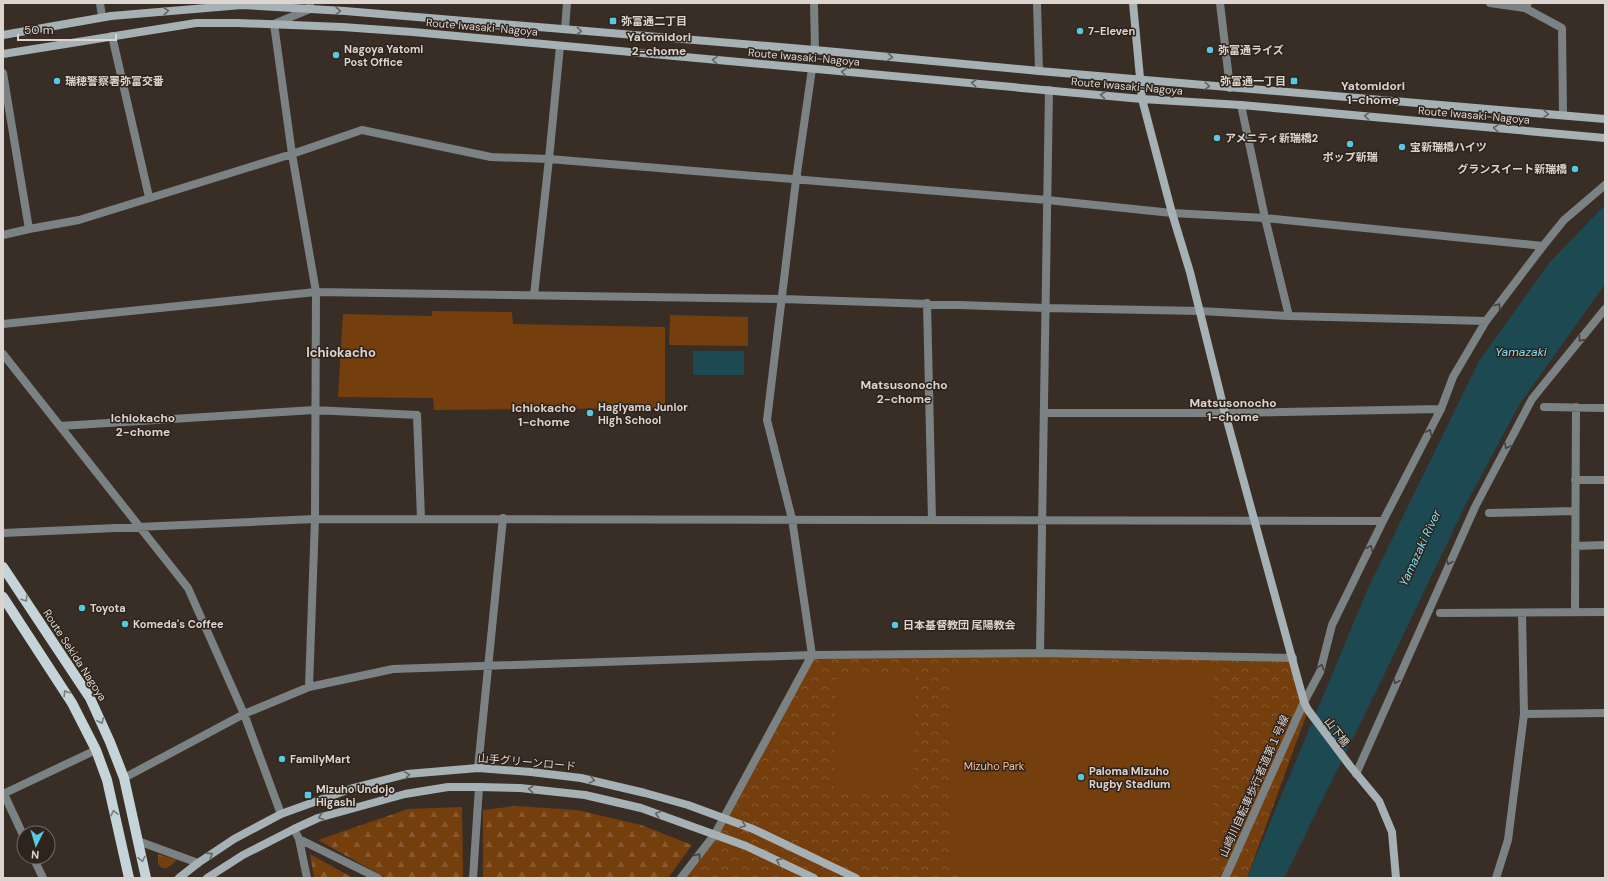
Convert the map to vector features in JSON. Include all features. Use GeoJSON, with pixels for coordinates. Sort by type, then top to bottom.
{"type":"FeatureCollection","features":[{"type":"Feature","properties":{"kind":"main road","name":"山下橋"},"geometry":{"type":"LineString","coordinates":[[1133,3],[1142,99],[1172,214],[1190,272],[1225,413],[1304,702],[1308,710],[1356,774],[1379,801],[1392,832],[1396,878]]}},
{"type":"Feature","properties":{"kind":"main road","name":"Route Iwasaki-Nagoya"},"geometry":{"type":"LineString","coordinates":[[3,35],[102,17],[242,5],[310,6],[565,30],[815,50],[1230,88],[1605,119]]}},
{"type":"Feature","properties":{"kind":"main road","name":"Route Iwasaki-Nagoya"},"geometry":{"type":"LineString","coordinates":[[3,54],[196,23],[238,22],[413,32],[1142,99],[1241,105],[1605,138]]}},
{"type":"Feature","properties":{"kind":"main road","name":"Route Sekida Nagoya"},"geometry":{"type":"LineString","coordinates":[[3,567],[90,698],[124,778],[146,878]]}},
{"type":"Feature","properties":{"kind":"main road"},"geometry":{"type":"LineString","coordinates":[[3,597],[72,703],[96,750],[107,780],[129,878]]}},
{"type":"Feature","properties":{"kind":"main road","name":"山手グリーンロード"},"geometry":{"type":"LineString","coordinates":[[179,878],[198,863],[234,839],[281,814],[352,788],[407,774],[478,768],[581,778],[645,793],[724,818],[753,829],[856,878]]}},
{"type":"Feature","properties":{"kind":"main road"},"geometry":{"type":"LineString","coordinates":[[207,878],[243,855],[318,818],[405,794],[448,787],[479,786],[520,788],[585,795],[641,808],[746,846],[814,878]]}},
{"type":"Feature","properties":{"kind":"street"},"geometry":{"type":"LineString","coordinates":[[100,3],[102,17]]}},
{"type":"Feature","properties":{"kind":"street"},"geometry":{"type":"LineString","coordinates":[[565,30],[567,3]]}},
{"type":"Feature","properties":{"kind":"street"},"geometry":{"type":"LineString","coordinates":[[814,3],[815,50]]}},
{"type":"Feature","properties":{"kind":"street"},"geometry":{"type":"LineString","coordinates":[[1037,3],[1039,71]]}},
{"type":"Feature","properties":{"kind":"street"},"geometry":{"type":"LineString","coordinates":[[1220,3],[1230,88]]}},
{"type":"Feature","properties":{"kind":"street"},"geometry":{"type":"LineString","coordinates":[[1490,3],[1526,6],[1562,28],[1563,116]]}},
{"type":"Feature","properties":{"kind":"street"},"geometry":{"type":"LineString","coordinates":[[309,687],[315,519],[314,410],[316,292],[292,154],[274,24],[310,6]]}},
{"type":"Feature","properties":{"kind":"street"},"geometry":{"type":"LineString","coordinates":[[112,36],[149,197]]}},
{"type":"Feature","properties":{"kind":"street"},"geometry":{"type":"LineString","coordinates":[[534,295],[560,46]]}},
{"type":"Feature","properties":{"kind":"street"},"geometry":{"type":"LineString","coordinates":[[681,878],[715,834],[812,655],[792,519],[767,420],[796,180],[812,69]]}},
{"type":"Feature","properties":{"kind":"street"},"geometry":{"type":"LineString","coordinates":[[3,74],[29,229]]}},
{"type":"Feature","properties":{"kind":"street"},"geometry":{"type":"LineString","coordinates":[[1040,653],[1049,90]]}},
{"type":"Feature","properties":{"kind":"street"},"geometry":{"type":"LineString","coordinates":[[1241,105],[1265,218],[1289,316]]}},
{"type":"Feature","properties":{"kind":"street"},"geometry":{"type":"LineString","coordinates":[[3,235],[79,220],[149,197],[292,154],[362,130],[491,157],[549,159],[1047,200],[1172,214],[1265,218],[1543,246]]}},
{"type":"Feature","properties":{"kind":"street","name":"山崎川自転車歩行者道第１号線"},"geometry":{"type":"LineString","coordinates":[[1226,878],[1304,702],[1320,672],[1332,625],[1441,408],[1453,377],[1486,321],[1543,246],[1564,220],[1605,185]]}},
{"type":"Feature","properties":{"kind":"street"},"geometry":{"type":"LineString","coordinates":[[3,324],[316,292],[782,299],[1046,308],[1200,310],[1289,316],[1486,321]]}},
{"type":"Feature","properties":{"kind":"street"},"geometry":{"type":"LineString","coordinates":[[927,304],[932,520]]}},
{"type":"Feature","properties":{"kind":"street"},"geometry":{"type":"LineString","coordinates":[[1356,774],[1474,507],[1532,399],[1605,309]]}},
{"type":"Feature","properties":{"kind":"street"},"geometry":{"type":"LineString","coordinates":[[3,354],[188,588],[244,714],[281,814]]}},
{"type":"Feature","properties":{"kind":"street"},"geometry":{"type":"LineString","coordinates":[[1544,407],[1605,408]]}},
{"type":"Feature","properties":{"kind":"street"},"geometry":{"type":"LineString","coordinates":[[1575,612],[1576,407]]}},
{"type":"Feature","properties":{"kind":"street"},"geometry":{"type":"LineString","coordinates":[[1044,413],[1225,413],[1441,408]]}},
{"type":"Feature","properties":{"kind":"street"},"geometry":{"type":"LineString","coordinates":[[60,426],[314,410],[417,415],[420,518]]}},
{"type":"Feature","properties":{"kind":"street"},"geometry":{"type":"LineString","coordinates":[[1575,480],[1605,480]]}},
{"type":"Feature","properties":{"kind":"street"},"geometry":{"type":"LineString","coordinates":[[1489,513],[1575,511]]}},
{"type":"Feature","properties":{"kind":"street"},"geometry":{"type":"LineString","coordinates":[[3,533],[315,519],[420,518],[1383,521]]}},
{"type":"Feature","properties":{"kind":"street"},"geometry":{"type":"LineString","coordinates":[[478,768],[503,518]]}},
{"type":"Feature","properties":{"kind":"street"},"geometry":{"type":"LineString","coordinates":[[1575,546],[1605,545]]}},
{"type":"Feature","properties":{"kind":"street"},"geometry":{"type":"LineString","coordinates":[[1440,613],[1605,612]]}},
{"type":"Feature","properties":{"kind":"street"},"geometry":{"type":"LineString","coordinates":[[1496,878],[1508,840],[1524,714],[1522,613]]}},
{"type":"Feature","properties":{"kind":"street"},"geometry":{"type":"LineString","coordinates":[[124,778],[244,714],[309,687],[393,669],[812,655],[1040,653],[1292,658]]}},
{"type":"Feature","properties":{"kind":"street"},"geometry":{"type":"LineString","coordinates":[[1524,714],[1605,713]]}},
{"type":"Feature","properties":{"kind":"street"},"geometry":{"type":"LineString","coordinates":[[18,825],[3,794],[96,750]]}},
{"type":"Feature","properties":{"kind":"street"},"geometry":{"type":"LineString","coordinates":[[473,878],[479,786]]}},
{"type":"Feature","properties":{"kind":"street"},"geometry":{"type":"LineString","coordinates":[[294,829],[299,839],[307,878]]}},
{"type":"Feature","properties":{"kind":"street"},"geometry":{"type":"LineString","coordinates":[[299,839],[378,878]]}},
{"type":"Feature","properties":{"kind":"street"},"geometry":{"type":"LineString","coordinates":[[138,841],[198,863]]}},
{"type":"Feature","properties":{"kind":"street"},"geometry":{"type":"LineString","coordinates":[[37,865],[43,878]]}},
{"type":"Feature","properties":{"kind":"green space"},"geometry":{"type":"Polygon","coordinates":[[[432,311],[512,312],[513,324],[665,327],[665,408],[434,410],[433,398],[338,397],[343,314],[432,316],[432,311]]]}},
{"type":"Feature","properties":{"kind":"green space"},"geometry":{"type":"Polygon","coordinates":[[[670,315],[748,317],[748,346],[669,345],[670,315]]]}},
{"type":"Feature","properties":{"kind":"green space","name":"Mizuho Park"},"geometry":{"type":"Polygon","coordinates":[[[812,655],[1293,658],[1308,710],[1247,878],[681,878],[715,834],[812,655]]]}},
{"type":"Feature","properties":{"kind":"green space","name":"Paloma Mizuho Rugby Stadium"},"geometry":{"type":"Polygon","coordinates":[[[1214,667],[1213,856],[1209,872],[1204,878],[963,878],[953,870],[950,857],[949,669],[1214,667]]]}},
{"type":"Feature","properties":{"kind":"green space"},"geometry":{"type":"Polygon","coordinates":[[[837,675],[916,677],[913,792],[834,790],[837,675]]]}},
{"type":"Feature","properties":{"kind":"green space"},"geometry":{"type":"Polygon","coordinates":[[[515,806],[577,810],[641,825],[692,845],[668,878],[483,878],[483,810],[515,806]]]}},
{"type":"Feature","properties":{"kind":"green space"},"geometry":{"type":"Polygon","coordinates":[[[462,807],[463,878],[386,878],[318,840],[408,809],[462,807]]]}},
{"type":"Feature","properties":{"kind":"green space"},"geometry":{"type":"Polygon","coordinates":[[[158,854],[177,860],[167,868],[162,868],[158,864],[158,854]]]}},
{"type":"Feature","properties":{"kind":"green space"},"geometry":{"type":"Polygon","coordinates":[[[310,854],[353,878],[314,878],[310,854]]]}},
{"type":"Feature","properties":{"kind":"water","name":"Yamazaki"},"geometry":{"type":"Polygon","coordinates":[[[1605,205],[1605,284],[1519,405],[1466,504],[1284,878],[1247,878],[1369,586],[1479,361],[1550,262],[1605,205]]]}},
{"type":"Feature","properties":{"kind":"water"},"geometry":{"type":"Polygon","coordinates":[[[693,351],[744,351],[744,375],[693,375],[693,351]]]}},
{"type":"Feature","properties":{"kind":"place","name":"弥富通二丁目"},"geometry":{"type":"Point","coordinates":[613,21]}},
{"type":"Feature","properties":{"kind":"place","name":"7-Eleven"},"geometry":{"type":"Point","coordinates":[1080,31]}},
{"type":"Feature","properties":{"kind":"place","name":"弥富通ライズ"},"geometry":{"type":"Point","coordinates":[1210,50]}},
{"type":"Feature","properties":{"kind":"place","name":"Nagoya Yatomi Post Office"},"geometry":{"type":"Point","coordinates":[336,55]}},
{"type":"Feature","properties":{"kind":"place","name":"瑞穂警察署弥富交番"},"geometry":{"type":"Point","coordinates":[57,81]}},
{"type":"Feature","properties":{"kind":"place","name":"弥富通一丁目"},"geometry":{"type":"Point","coordinates":[1294,81]}},
{"type":"Feature","properties":{"kind":"place","name":"アメニティ新瑞橋2"},"geometry":{"type":"Point","coordinates":[1217,138]}},
{"type":"Feature","properties":{"kind":"place","name":"ポップ新瑞"},"geometry":{"type":"Point","coordinates":[1350,144]}},
{"type":"Feature","properties":{"kind":"place","name":"宝新瑞橋ハイツ"},"geometry":{"type":"Point","coordinates":[1402,147]}},
{"type":"Feature","properties":{"kind":"place","name":"グランスイート新瑞橋"},"geometry":{"type":"Point","coordinates":[1575,169]}},
{"type":"Feature","properties":{"kind":"place","name":"Hagiyama Junior High School"},"geometry":{"type":"Point","coordinates":[590,413]}},
{"type":"Feature","properties":{"kind":"place","name":"Toyota"},"geometry":{"type":"Point","coordinates":[82,608]}},
{"type":"Feature","properties":{"kind":"place","name":"Komeda's Coffee"},"geometry":{"type":"Point","coordinates":[125,624]}},
{"type":"Feature","properties":{"kind":"place","name":"日本基督教団 尾陽教会"},"geometry":{"type":"Point","coordinates":[895,625]}},
{"type":"Feature","properties":{"kind":"place","name":"FamilyMart"},"geometry":{"type":"Point","coordinates":[282,759]}},
{"type":"Feature","properties":{"kind":"place","name":"Paloma Mizuho Rugby Stadium"},"geometry":{"type":"Point","coordinates":[1081,777]}},
{"type":"Feature","properties":{"kind":"place","name":"Mizuho Undojo Higashi"},"geometry":{"type":"Point","coordinates":[308,795]}},
{"type":"Feature","properties":{"kind":"district","name":"Yatomidori 2-chome"},"geometry":{"type":"Point","coordinates":[659,44]}},
{"type":"Feature","properties":{"kind":"district","name":"Yatomidori 1-chome"},"geometry":{"type":"Point","coordinates":[1373,93]}},
{"type":"Feature","properties":{"kind":"district","name":"Ichiokacho"},"geometry":{"type":"Point","coordinates":[341,352]}},
{"type":"Feature","properties":{"kind":"district","name":"Matsusonocho 2-chome"},"geometry":{"type":"Point","coordinates":[904,392]}},
{"type":"Feature","properties":{"kind":"district","name":"Matsusonocho 1-chome"},"geometry":{"type":"Point","coordinates":[1233,410]}},
{"type":"Feature","properties":{"kind":"district","name":"Ichiokacho 1-chome"},"geometry":{"type":"Point","coordinates":[544,415]}},
{"type":"Feature","properties":{"kind":"district","name":"Ichiokacho 2-chome"},"geometry":{"type":"Point","coordinates":[143,425]}},
{"type":"Feature","properties":{"kind":"water label","name":"Yamazaki River"},"geometry":{"type":"Point","coordinates":[1420,548]}}]}
